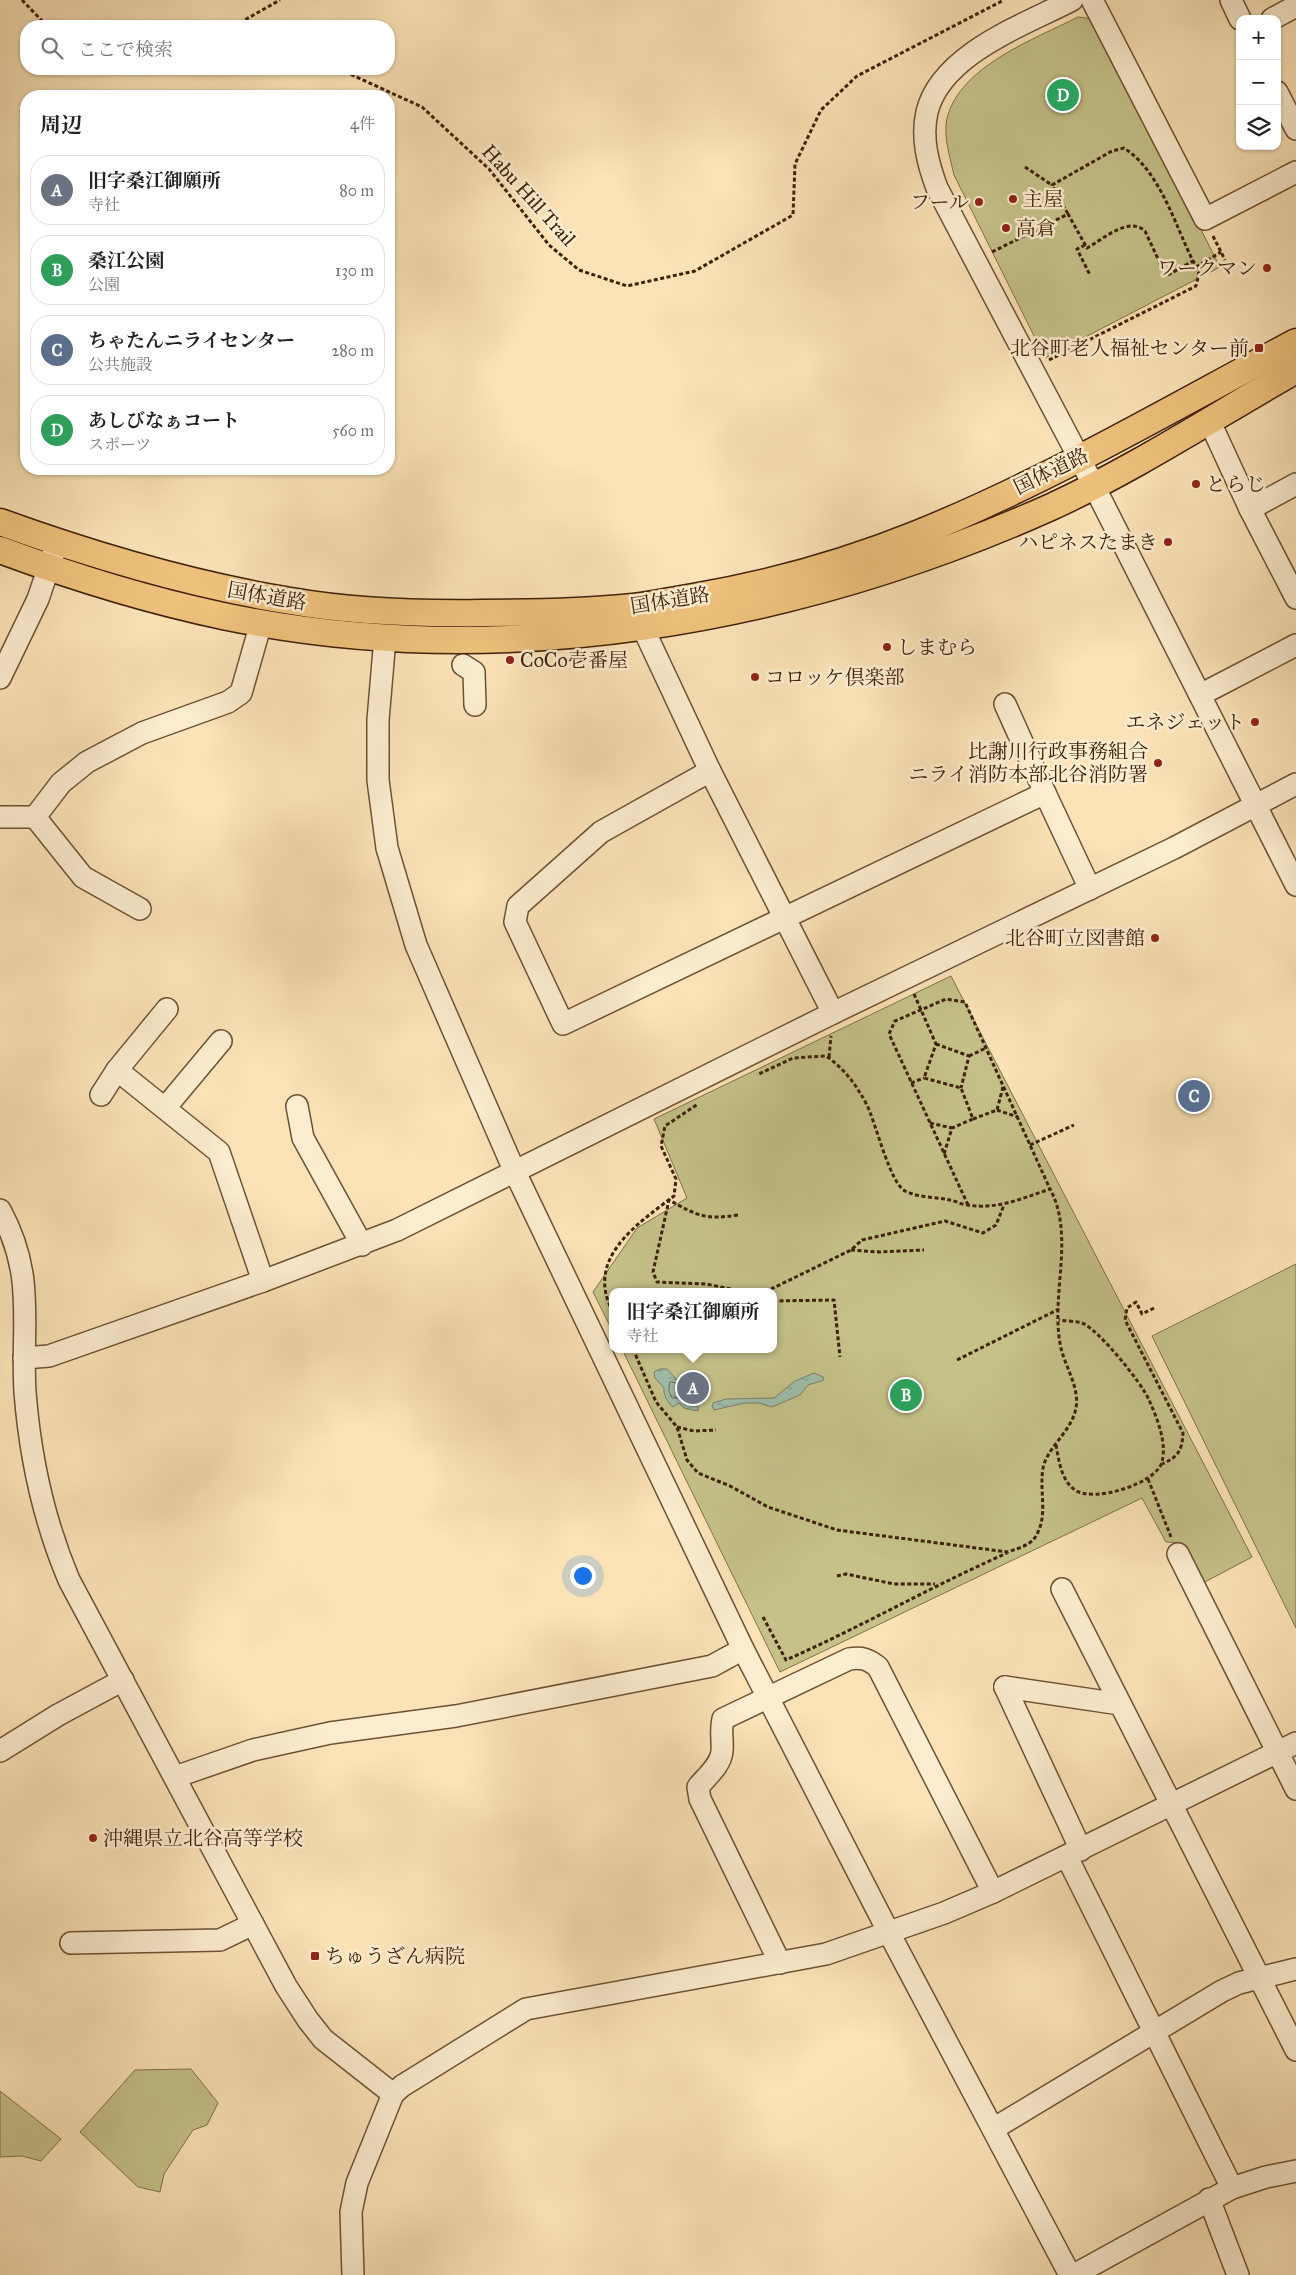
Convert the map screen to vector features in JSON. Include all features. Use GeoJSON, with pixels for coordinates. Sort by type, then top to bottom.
{"type":"FeatureCollection","features":[{"type":"Feature","properties":{"kind":"main road","name":"国体道路"},"geometry":{"type":"LineString","coordinates":[[0,522],[57,542],[211,586],[302,603],[388,612],[457,614],[526,613],[634,607],[734,590],[846,560],[918,534],[1080,458],[1296,342]]}},
{"type":"Feature","properties":{"kind":"main road","name":"国体道路"},"geometry":{"type":"LineString","coordinates":[[0,550],[49,568],[175,605],[261,622],[385,638],[461,640],[537,637],[643,628],[737,612],[848,582],[939,553],[1094,486],[1296,370]]}},
{"type":"Feature","properties":{"kind":"street"},"geometry":{"type":"LineString","coordinates":[[1072,0],[979,48],[949,73],[934,96],[927,112],[926,149],[930,168],[936,188],[1080,458],[1296,885]]}},
{"type":"Feature","properties":{"kind":"street"},"geometry":{"type":"LineString","coordinates":[[1092,0],[1205,219],[1296,172]]}},
{"type":"Feature","properties":{"kind":"street"},"geometry":{"type":"LineString","coordinates":[[1231,0],[1238,15]]}},
{"type":"Feature","properties":{"kind":"street"},"geometry":{"type":"LineString","coordinates":[[1279,15],[1296,6]]}},
{"type":"Feature","properties":{"kind":"street"},"geometry":{"type":"LineString","coordinates":[[1281,99],[1295,123]]}},
{"type":"Feature","properties":{"kind":"street"},"geometry":{"type":"LineString","coordinates":[[1209,420],[1250,509],[1296,598]]}},
{"type":"Feature","properties":{"kind":"street"},"geometry":{"type":"LineString","coordinates":[[1250,509],[1296,484]]}},
{"type":"Feature","properties":{"kind":"street"},"geometry":{"type":"LineString","coordinates":[[0,678],[38,599],[57,542]]}},
{"type":"Feature","properties":{"kind":"street"},"geometry":{"type":"LineString","coordinates":[[35,816],[61,784],[87,762],[142,732],[228,702],[241,693],[261,622]]}},
{"type":"Feature","properties":{"kind":"street"},"geometry":{"type":"LineString","coordinates":[[643,628],[710,771],[832,1021]]}},
{"type":"Feature","properties":{"kind":"street"},"geometry":{"type":"LineString","coordinates":[[385,638],[377,751],[378,780],[387,848],[416,945],[514,1170],[743,1649],[769,1696],[888,1931],[1070,2275]]}},
{"type":"Feature","properties":{"kind":"street"},"geometry":{"type":"LineString","coordinates":[[1200,694],[1296,645]]}},
{"type":"Feature","properties":{"kind":"street"},"geometry":{"type":"LineString","coordinates":[[463,665],[474,672],[475,705]]}},
{"type":"Feature","properties":{"kind":"street"},"geometry":{"type":"LineString","coordinates":[[1005,704],[1044,793],[1090,890]]}},
{"type":"Feature","properties":{"kind":"street"},"geometry":{"type":"LineString","coordinates":[[710,771],[601,832],[518,906],[515,922],[563,1024],[1044,793]]}},
{"type":"Feature","properties":{"kind":"street"},"geometry":{"type":"LineString","coordinates":[[24,1358],[49,1356],[362,1245],[414,1222],[514,1170],[832,1021],[1296,784]]}},
{"type":"Feature","properties":{"kind":"street"},"geometry":{"type":"LineString","coordinates":[[0,816],[35,816]]}},
{"type":"Feature","properties":{"kind":"street"},"geometry":{"type":"LineString","coordinates":[[35,816],[83,877],[140,909]]}},
{"type":"Feature","properties":{"kind":"street"},"geometry":{"type":"LineString","coordinates":[[101,1095],[117,1070],[167,1009]]}},
{"type":"Feature","properties":{"kind":"street"},"geometry":{"type":"LineString","coordinates":[[165,1108],[221,1041]]}},
{"type":"Feature","properties":{"kind":"street"},"geometry":{"type":"LineString","coordinates":[[117,1070],[219,1152],[263,1281]]}},
{"type":"Feature","properties":{"kind":"street"},"geometry":{"type":"LineString","coordinates":[[297,1106],[303,1138],[362,1245]]}},
{"type":"Feature","properties":{"kind":"street"},"geometry":{"type":"LineString","coordinates":[[0,1210],[11,1231],[24,1278],[26,1303],[24,1358],[32,1453],[49,1528],[69,1580],[286,1986],[313,2026],[339,2053],[393,2094]]}},
{"type":"Feature","properties":{"kind":"street"},"geometry":{"type":"LineString","coordinates":[[1178,1554],[1287,1747],[1296,1789]]}},
{"type":"Feature","properties":{"kind":"street"},"geometry":{"type":"LineString","coordinates":[[1062,1589],[1296,2050]]}},
{"type":"Feature","properties":{"kind":"street"},"geometry":{"type":"LineString","coordinates":[[175,1777],[253,1750],[330,1733],[456,1716],[712,1666],[743,1649]]}},
{"type":"Feature","properties":{"kind":"street"},"geometry":{"type":"LineString","coordinates":[[780,1963],[700,1799],[698,1786],[718,1764],[722,1751],[720,1733],[723,1720],[769,1696],[849,1659],[860,1657],[870,1660],[878,1667],[993,1892]]}},
{"type":"Feature","properties":{"kind":"street"},"geometry":{"type":"LineString","coordinates":[[0,1751],[58,1715],[123,1680]]}},
{"type":"Feature","properties":{"kind":"street"},"geometry":{"type":"LineString","coordinates":[[1120,1704],[1005,1687],[1074,1854],[1154,2032],[1232,2188]]}},
{"type":"Feature","properties":{"kind":"street"},"geometry":{"type":"LineString","coordinates":[[352,2275],[351,2212],[357,2183],[393,2094],[402,2086],[526,2009],[826,1954],[944,1913],[993,1892],[1172,1806],[1287,1747]]}},
{"type":"Feature","properties":{"kind":"street"},"geometry":{"type":"LineString","coordinates":[[70,1942],[220,1940],[253,1924]]}},
{"type":"Feature","properties":{"kind":"street"},"geometry":{"type":"LineString","coordinates":[[993,2129],[1222,1991],[1259,1977],[1296,1969]]}},
{"type":"Feature","properties":{"kind":"street"},"geometry":{"type":"LineString","coordinates":[[1074,2275],[1232,2188],[1266,2177],[1296,2171]]}},
{"type":"Feature","properties":{"kind":"street"},"geometry":{"type":"LineString","coordinates":[[1209,2199],[1238,2275]]}},
{"type":"Feature","properties":{"kind":"path"},"geometry":{"type":"LineString","coordinates":[[22,0],[41,20]]}},
{"type":"Feature","properties":{"kind":"path"},"geometry":{"type":"LineString","coordinates":[[245,20],[280,0]]}},
{"type":"Feature","properties":{"kind":"path","name":"Habu Hill Trail"},"geometry":{"type":"LineString","coordinates":[[395,95],[422,107],[489,169],[549,245],[579,270],[627,286],[695,271],[793,215],[795,164],[821,110],[858,76],[1004,0]]}},
{"type":"Feature","properties":{"kind":"path","name":"Habu Hill Trail"},"geometry":{"type":"LineString","coordinates":[[352,75],[385,90]]}},
{"type":"Feature","properties":{"kind":"path"},"geometry":{"type":"LineString","coordinates":[[1032,368],[1196,286],[1199,273],[1157,187],[1135,155],[1124,148],[1112,151],[1052,185]]}},
{"type":"Feature","properties":{"kind":"path"},"geometry":{"type":"LineString","coordinates":[[1025,167],[1052,185],[1087,248],[1129,225],[1140,226],[1145,232],[1166,276],[1194,262]]}},
{"type":"Feature","properties":{"kind":"path"},"geometry":{"type":"LineString","coordinates":[[975,260],[1068,214]]}},
{"type":"Feature","properties":{"kind":"path"},"geometry":{"type":"LineString","coordinates":[[1205,219],[1225,260]]}},
{"type":"Feature","properties":{"kind":"path"},"geometry":{"type":"LineString","coordinates":[[1085,245],[1077,249],[1090,275]]}},
{"type":"Feature","properties":{"kind":"path"},"geometry":{"type":"LineString","coordinates":[[1196,267],[1221,252]]}},
{"type":"Feature","properties":{"kind":"path"},"geometry":{"type":"LineString","coordinates":[[912,989],[936,1044],[924,1078]]}},
{"type":"Feature","properties":{"kind":"path"},"geometry":{"type":"LineString","coordinates":[[762,1617],[786,1660],[832,1640],[936,1584],[1032,1543],[1039,1531],[1042,1509],[1041,1479],[1045,1462],[1068,1428],[1076,1408],[1074,1387],[1059,1342],[1061,1233],[1058,1203],[965,1002],[946,999],[894,1021],[889,1034],[968,1206]]}},
{"type":"Feature","properties":{"kind":"path"},"geometry":{"type":"LineString","coordinates":[[829,1058],[832,1021]]}},
{"type":"Feature","properties":{"kind":"path"},"geometry":{"type":"LineString","coordinates":[[936,1044],[969,1056],[986,1048]]}},
{"type":"Feature","properties":{"kind":"path"},"geometry":{"type":"LineString","coordinates":[[751,1078],[794,1058],[826,1056],[829,1058],[848,1073],[867,1105],[891,1172],[904,1191],[929,1198],[951,1200],[968,1206],[1004,1205],[1050,1189]]}},
{"type":"Feature","properties":{"kind":"path"},"geometry":{"type":"LineString","coordinates":[[969,1056],[961,1088],[973,1119]]}},
{"type":"Feature","properties":{"kind":"path"},"geometry":{"type":"LineString","coordinates":[[911,1082],[924,1078],[961,1088]]}},
{"type":"Feature","properties":{"kind":"path"},"geometry":{"type":"LineString","coordinates":[[997,1110],[1003,1086]]}},
{"type":"Feature","properties":{"kind":"path"},"geometry":{"type":"LineString","coordinates":[[609,1305],[604,1286],[608,1262],[637,1223],[674,1196],[676,1179],[661,1146],[665,1126],[700,1103]]}},
{"type":"Feature","properties":{"kind":"path"},"geometry":{"type":"LineString","coordinates":[[930,1123],[952,1128],[997,1110],[1018,1117]]}},
{"type":"Feature","properties":{"kind":"path"},"geometry":{"type":"LineString","coordinates":[[1030,1145],[1074,1125]]}},
{"type":"Feature","properties":{"kind":"path"},"geometry":{"type":"LineString","coordinates":[[944,1154],[952,1128]]}},
{"type":"Feature","properties":{"kind":"path"},"geometry":{"type":"LineString","coordinates":[[669,1200],[699,1217],[721,1218],[738,1215]]}},
{"type":"Feature","properties":{"kind":"path"},"geometry":{"type":"LineString","coordinates":[[669,1200],[653,1272],[657,1282],[706,1284],[726,1288]]}},
{"type":"Feature","properties":{"kind":"path"},"geometry":{"type":"LineString","coordinates":[[773,1288],[850,1250],[862,1240],[945,1221],[983,1233],[996,1225],[1004,1205]]}},
{"type":"Feature","properties":{"kind":"path"},"geometry":{"type":"LineString","coordinates":[[850,1250],[880,1252],[924,1250]]}},
{"type":"Feature","properties":{"kind":"path"},"geometry":{"type":"LineString","coordinates":[[777,1301],[834,1300],[840,1358]]}},
{"type":"Feature","properties":{"kind":"path"},"geometry":{"type":"LineString","coordinates":[[1056,1444],[1064,1477],[1076,1491],[1094,1495],[1116,1491],[1148,1480],[1162,1464],[1176,1458],[1182,1449],[1183,1433],[1125,1320],[1128,1308],[1136,1302],[1142,1314],[1154,1308]]}},
{"type":"Feature","properties":{"kind":"path"},"geometry":{"type":"LineString","coordinates":[[957,1360],[1059,1309]]}},
{"type":"Feature","properties":{"kind":"path"},"geometry":{"type":"LineString","coordinates":[[1059,1320],[1082,1323],[1101,1336],[1148,1398],[1163,1442],[1162,1464]]}},
{"type":"Feature","properties":{"kind":"path"},"geometry":{"type":"LineString","coordinates":[[635,1353],[656,1402],[677,1427],[687,1460],[698,1473],[730,1486],[768,1507],[801,1520],[838,1530],[1008,1552]]}},
{"type":"Feature","properties":{"kind":"path"},"geometry":{"type":"LineString","coordinates":[[677,1427],[694,1431],[716,1430]]}},
{"type":"Feature","properties":{"kind":"path"},"geometry":{"type":"LineString","coordinates":[[1148,1480],[1178,1554]]}},
{"type":"Feature","properties":{"kind":"path"},"geometry":{"type":"LineString","coordinates":[[837,1576],[846,1574],[894,1584],[936,1584]]}},
{"type":"Feature","properties":{"kind":"shaded area"},"geometry":{"type":"Polygon","coordinates":[[[1078,17],[1094,19],[1220,267],[1045,358],[954,175],[946,125],[955,100],[967,83],[983,69],[1021,45],[1078,17]]]}},
{"type":"Feature","properties":{"kind":"shaded area"},"geometry":{"type":"Polygon","coordinates":[[[951,976],[1252,1557],[1203,1583],[1182,1543],[1166,1542],[1142,1498],[780,1672],[624,1353],[777,1353],[777,1288],[609,1288],[609,1324],[593,1292],[637,1228],[687,1198],[654,1119],[951,976]]]}},
{"type":"Feature","properties":{"kind":"shaded area"},"geometry":{"type":"Polygon","coordinates":[[[1296,1264],[1296,1628],[1152,1336],[1296,1264]]]}},
{"type":"Feature","properties":{"kind":"shaded area"},"geometry":{"type":"Polygon","coordinates":[[[191,2069],[218,2103],[207,2125],[193,2130],[164,2174],[160,2192],[138,2187],[80,2132],[135,2070],[191,2069]]]}},
{"type":"Feature","properties":{"kind":"shaded area"},"geometry":{"type":"Polygon","coordinates":[[[0,2091],[61,2139],[41,2161],[22,2156],[0,2157],[0,2091]]]}},
{"type":"Feature","properties":{"kind":"water"},"geometry":{"type":"Polygon","coordinates":[[[660,1369],[667,1369],[676,1379],[689,1380],[690,1386],[685,1401],[698,1407],[698,1411],[684,1408],[679,1403],[673,1407],[671,1405],[665,1396],[664,1388],[655,1378],[654,1372],[660,1369]]]}},
{"type":"Feature","properties":{"kind":"water"},"geometry":{"type":"Polygon","coordinates":[[[814,1373],[823,1377],[824,1380],[808,1385],[800,1395],[772,1407],[759,1403],[744,1403],[714,1410],[712,1406],[713,1403],[726,1399],[774,1398],[795,1381],[814,1373]]]}},
{"type":"Feature","properties":{"kind":"place","name":"あしびなぁコート"},"geometry":{"type":"Point","coordinates":[1063,95]}},
{"type":"Feature","properties":{"kind":"place","name":"主屋"},"geometry":{"type":"Point","coordinates":[1013,199]}},
{"type":"Feature","properties":{"kind":"place","name":"フール"},"geometry":{"type":"Point","coordinates":[979,202]}},
{"type":"Feature","properties":{"kind":"place","name":"高倉"},"geometry":{"type":"Point","coordinates":[1006,228]}},
{"type":"Feature","properties":{"kind":"place","name":"ワークマン"},"geometry":{"type":"Point","coordinates":[1267,268]}},
{"type":"Feature","properties":{"kind":"place","name":"北谷町老人福祉センター前"},"geometry":{"type":"Point","coordinates":[1259,348]}},
{"type":"Feature","properties":{"kind":"place","name":"とらじ"},"geometry":{"type":"Point","coordinates":[1196,484]}},
{"type":"Feature","properties":{"kind":"place","name":"ハピネスたまき"},"geometry":{"type":"Point","coordinates":[1168,542]}},
{"type":"Feature","properties":{"kind":"place","name":"しまむら"},"geometry":{"type":"Point","coordinates":[887,647]}},
{"type":"Feature","properties":{"kind":"place","name":"CoCo壱番屋"},"geometry":{"type":"Point","coordinates":[510,660]}},
{"type":"Feature","properties":{"kind":"place","name":"コロッケ倶楽部"},"geometry":{"type":"Point","coordinates":[755,677]}},
{"type":"Feature","properties":{"kind":"place","name":"エネジェット"},"geometry":{"type":"Point","coordinates":[1255,722]}},
{"type":"Feature","properties":{"kind":"place","name":"比謝川行政事務組合 ニライ消防本部北谷消防署"},"geometry":{"type":"Point","coordinates":[1158,763]}},
{"type":"Feature","properties":{"kind":"place","name":"北谷町立図書館"},"geometry":{"type":"Point","coordinates":[1155,938]}},
{"type":"Feature","properties":{"kind":"place","name":"ちゃたんニライセンター"},"geometry":{"type":"Point","coordinates":[1194,1096]}},
{"type":"Feature","properties":{"kind":"place","name":"旧字桑江御願所"},"geometry":{"type":"Point","coordinates":[693,1388]}},
{"type":"Feature","properties":{"kind":"place","name":"桑江公園"},"geometry":{"type":"Point","coordinates":[906,1395]}},
{"type":"Feature","properties":{"kind":"place","name":"沖縄県立北谷高等学校"},"geometry":{"type":"Point","coordinates":[93,1838]}},
{"type":"Feature","properties":{"kind":"place","name":"ちゅうざん病院"},"geometry":{"type":"Point","coordinates":[315,1956]}}]}
